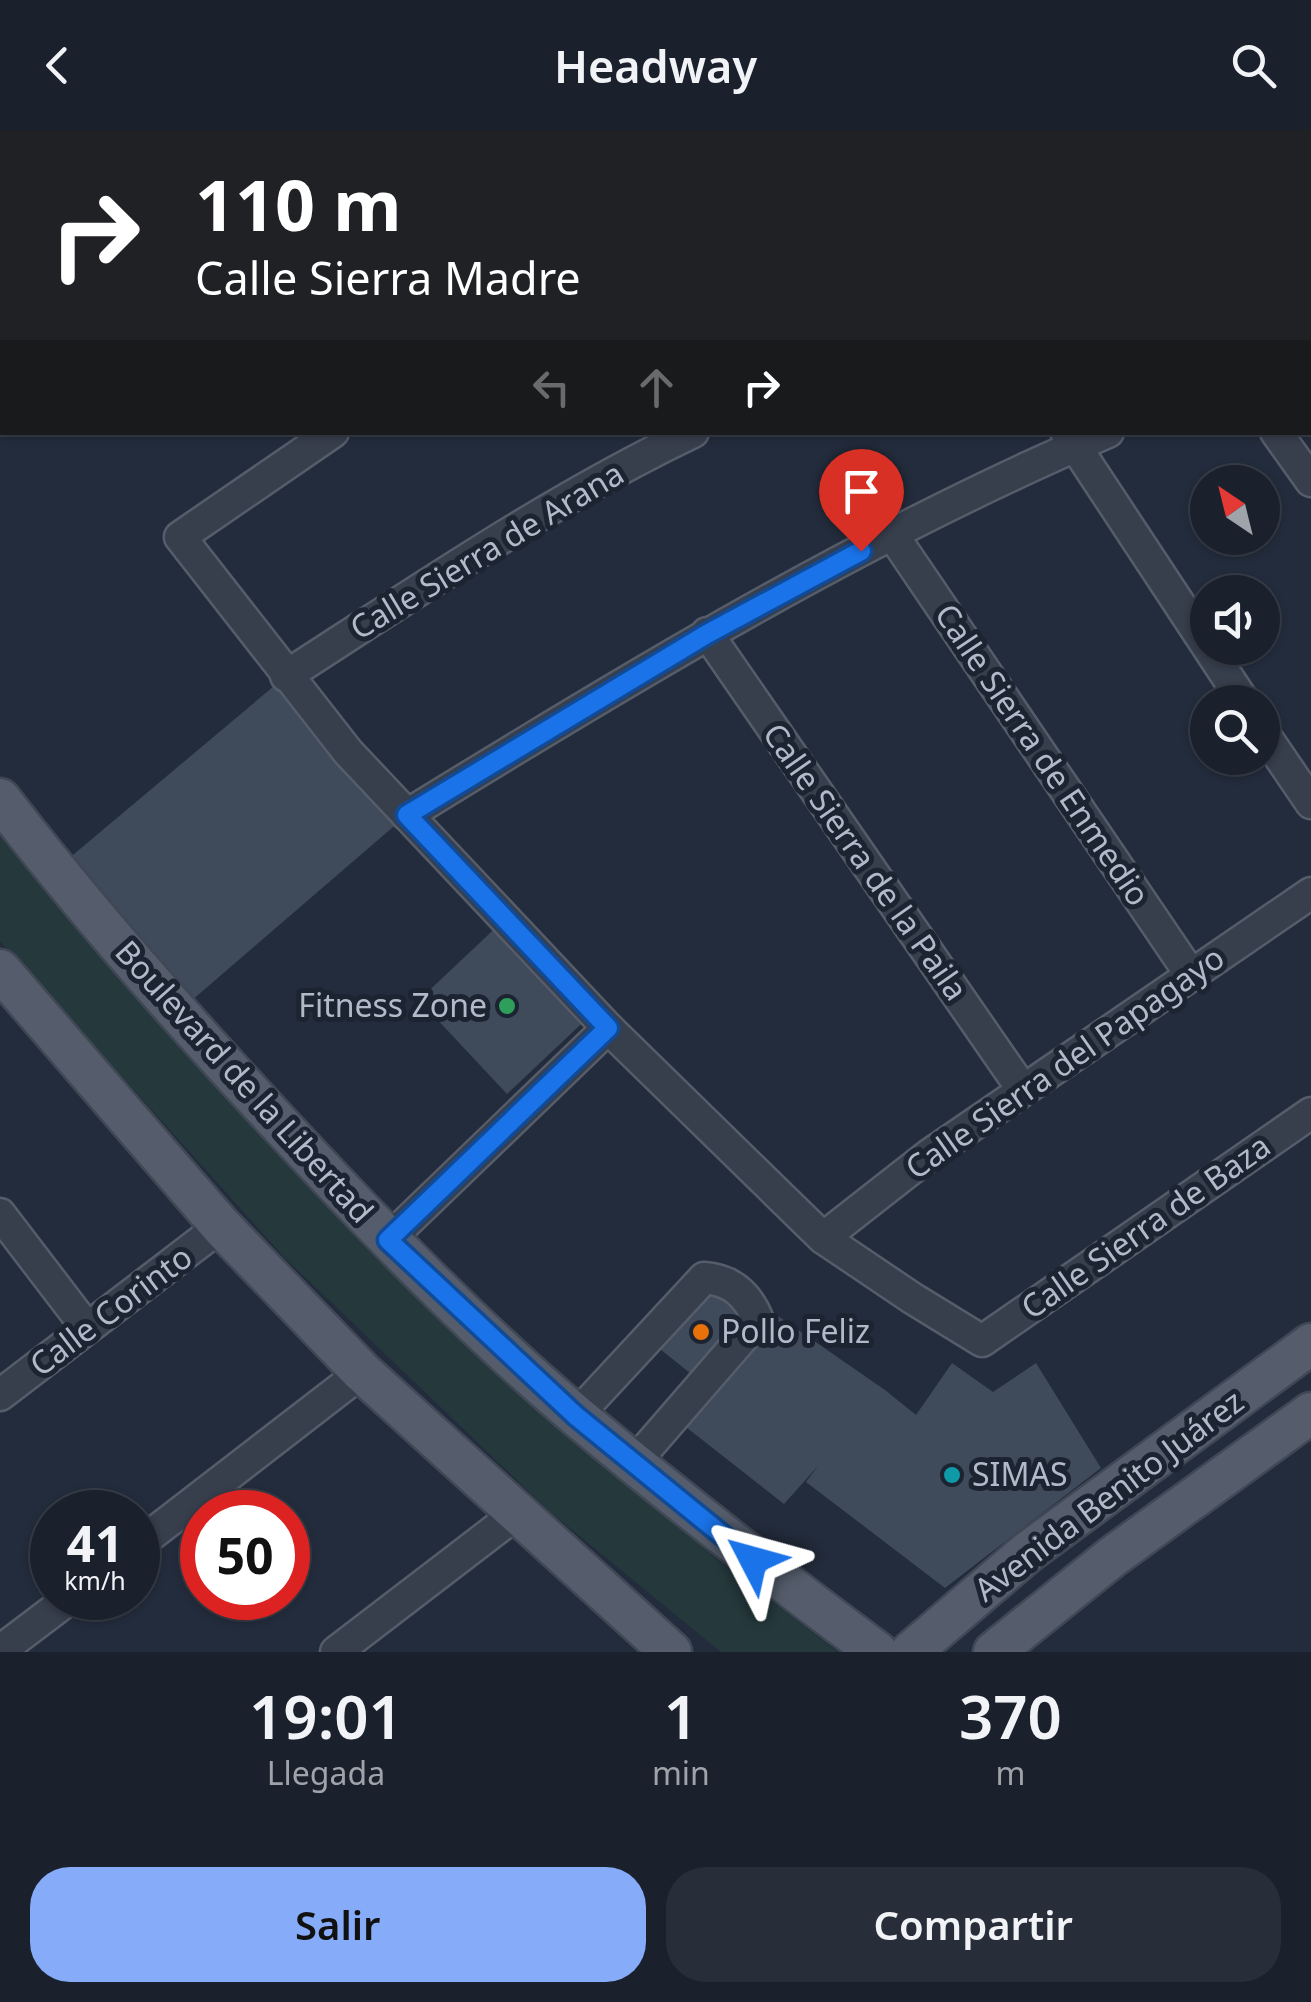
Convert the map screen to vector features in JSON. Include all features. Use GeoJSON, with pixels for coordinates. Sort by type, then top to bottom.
{"type":"FeatureCollection","features":[{"type":"Feature","properties":{"kind":"main road","name":"Boulevard de la Libertad"},"geometry":{"type":"LineString","coordinates":[[0,799],[176,1014],[388,1240],[576,1416],[753,1560],[877,1652]]}},
{"type":"Feature","properties":{"kind":"main road"},"geometry":{"type":"LineString","coordinates":[[0,970],[222,1226],[362,1372],[671,1652]]}},
{"type":"Feature","properties":{"kind":"main road","name":"Avenida Benito Juárez"},"geometry":{"type":"LineString","coordinates":[[911,1652],[1029,1550],[1311,1344]]}},
{"type":"Feature","properties":{"kind":"main road","name":"Avenida Benito Juárez"},"geometry":{"type":"LineString","coordinates":[[994,1652],[1112,1557],[1311,1414]]}},
{"type":"Feature","properties":{"kind":"street"},"geometry":{"type":"LineString","coordinates":[[328,435],[180,538],[348,752],[608,1028],[823,1238]]}},
{"type":"Feature","properties":{"kind":"street","name":"Calle Sierra de Arana"},"geometry":{"type":"LineString","coordinates":[[286,676],[474,556],[641,457],[687,435]]}},
{"type":"Feature","properties":{"kind":"street"},"geometry":{"type":"LineString","coordinates":[[1278,435],[1311,481]]}},
{"type":"Feature","properties":{"kind":"street"},"geometry":{"type":"LineString","coordinates":[[407,815],[707,634],[1069,440],[1233,685]]}},
{"type":"Feature","properties":{"kind":"street","name":"Calle Sierra de Enmedio"},"geometry":{"type":"LineString","coordinates":[[892,534],[1192,975]]}},
{"type":"Feature","properties":{"kind":"street","name":"Calle Sierra de la Paila"},"geometry":{"type":"LineString","coordinates":[[707,634],[1023,1090]]}},
{"type":"Feature","properties":{"kind":"street"},"geometry":{"type":"LineString","coordinates":[[1280,757],[1311,803]]}},
{"type":"Feature","properties":{"kind":"street","name":"Calle Sierra del Papagayo"},"geometry":{"type":"LineString","coordinates":[[823,1238],[929,1155],[1311,893]]}},
{"type":"Feature","properties":{"kind":"street"},"geometry":{"type":"LineString","coordinates":[[388,1240],[608,1028]]}},
{"type":"Feature","properties":{"kind":"street","name":"Calle Sierra de Baza"},"geometry":{"type":"LineString","coordinates":[[823,1238],[982,1340],[1311,1112]]}},
{"type":"Feature","properties":{"kind":"street"},"geometry":{"type":"LineString","coordinates":[[0,1214],[87,1328]]}},
{"type":"Feature","properties":{"kind":"street","name":"Calle Corinto"},"geometry":{"type":"LineString","coordinates":[[0,1395],[222,1226]]}},
{"type":"Feature","properties":{"kind":"street"},"geometry":{"type":"LineString","coordinates":[[576,1416],[704,1278],[723,1280],[750,1301],[758,1320],[634,1463]]}},
{"type":"Feature","properties":{"kind":"street"},"geometry":{"type":"LineString","coordinates":[[160,1528],[362,1372]]}},
{"type":"Feature","properties":{"kind":"street"},"geometry":{"type":"LineString","coordinates":[[336,1652],[516,1514]]}},
{"type":"Feature","properties":{"kind":"street"},"geometry":{"type":"LineString","coordinates":[[0,1651],[41,1620]]}},
{"type":"Feature","properties":{"kind":"green space"},"geometry":{"type":"Polygon","coordinates":[[[0,828],[518,1391],[713,1556],[838,1652],[721,1652],[549,1511],[284,1257],[0,941],[0,828]]]}},
{"type":"Feature","properties":{"kind":"building"},"geometry":{"type":"Polygon","coordinates":[[[286,676],[407,815],[176,1014],[55,870],[286,676]]]}},
{"type":"Feature","properties":{"kind":"building","name":"Fitness Zone"},"geometry":{"type":"Polygon","coordinates":[[[506,918],[594,1012],[507,1094],[419,1000],[506,918]]]}},
{"type":"Feature","properties":{"kind":"building","name":"Pollo Feliz"},"geometry":{"type":"Polygon","coordinates":[[[708,1287],[746,1318],[695,1377],[655,1345],[708,1287]]]}},
{"type":"Feature","properties":{"kind":"building","name":"SIMAS"},"geometry":{"type":"Polygon","coordinates":[[[778,1316],[916,1415],[952,1363],[993,1392],[1036,1363],[1101,1468],[945,1588],[806,1482],[818,1466],[784,1504],[682,1424],[778,1316]]]}},
{"type":"Feature","properties":{"kind":"place","name":"Fitness Zone"},"geometry":{"type":"Point","coordinates":[507,1006]}},
{"type":"Feature","properties":{"kind":"place","name":"Pollo Feliz"},"geometry":{"type":"Point","coordinates":[701,1332]}},
{"type":"Feature","properties":{"kind":"place","name":"SIMAS"},"geometry":{"type":"Point","coordinates":[952,1475]}},
{"type":"Feature","properties":{"kind":"route"},"geometry":{"type":"LineString","coordinates":[[753,1560],[576,1416],[388,1240],[608,1028],[407,815],[596,698],[861,551]]}}]}
